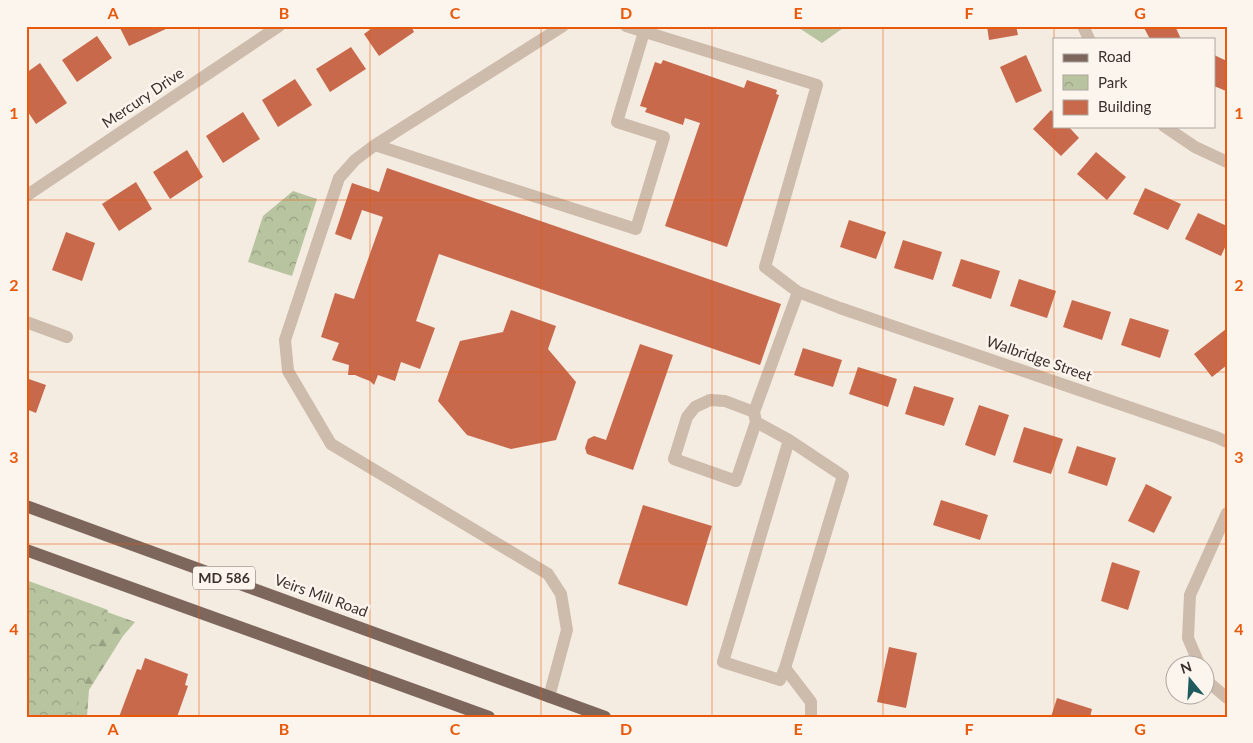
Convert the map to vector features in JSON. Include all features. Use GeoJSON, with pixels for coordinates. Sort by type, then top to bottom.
{"type":"FeatureCollection","features":[{"type":"Feature","properties":{"kind":"main road","name":"Veirs Mill Road"},"geometry":{"type":"LineString","coordinates":[[26,506],[605,717]]}},
{"type":"Feature","properties":{"kind":"main road","name":"MD 586"},"geometry":{"type":"LineString","coordinates":[[26,550],[489,717]]}},
{"type":"Feature","properties":{"kind":"street","name":"Mercury Drive"},"geometry":{"type":"LineString","coordinates":[[26,196],[278,26]]}},
{"type":"Feature","properties":{"kind":"street"},"geometry":{"type":"LineString","coordinates":[[549,698],[568,630],[561,594],[548,574],[331,444],[288,371],[285,340],[339,178],[355,160],[375,145],[563,26]]}},
{"type":"Feature","properties":{"kind":"street"},"geometry":{"type":"LineString","coordinates":[[375,145],[636,229],[664,137],[617,122],[644,32],[626,26]]}},
{"type":"Feature","properties":{"kind":"street"},"geometry":{"type":"LineString","coordinates":[[1083,26],[1089,38]]}},
{"type":"Feature","properties":{"kind":"street","name":"Walbridge Street"},"geometry":{"type":"LineString","coordinates":[[644,32],[817,84],[764,267],[798,292],[1227,442]]}},
{"type":"Feature","properties":{"kind":"street"},"geometry":{"type":"LineString","coordinates":[[1167,128],[1195,147],[1227,162]]}},
{"type":"Feature","properties":{"kind":"street"},"geometry":{"type":"LineString","coordinates":[[789,440],[723,662],[780,680],[843,476],[755,417],[725,401],[710,400],[695,408],[687,417],[674,459],[736,481],[755,417],[798,292]]}},
{"type":"Feature","properties":{"kind":"street"},"geometry":{"type":"LineString","coordinates":[[26,322],[67,338]]}},
{"type":"Feature","properties":{"kind":"street"},"geometry":{"type":"LineString","coordinates":[[1196,656],[1188,638],[1190,595],[1227,513]]}},
{"type":"Feature","properties":{"kind":"street"},"geometry":{"type":"LineString","coordinates":[[785,668],[811,702],[811,717]]}},
{"type":"Feature","properties":{"kind":"street"},"geometry":{"type":"LineString","coordinates":[[1216,689],[1227,698]]}},
{"type":"Feature","properties":{"kind":"green space"},"geometry":{"type":"Polygon","coordinates":[[[796,26],[846,26],[822,43],[796,26]]]}},
{"type":"Feature","properties":{"kind":"green space"},"geometry":{"type":"Polygon","coordinates":[[[293,191],[317,199],[292,276],[248,262],[263,216],[293,191]]]}},
{"type":"Feature","properties":{"kind":"green space"},"geometry":{"type":"Polygon","coordinates":[[[26,580],[108,610],[74,717],[26,717],[26,580]]]}},
{"type":"Feature","properties":{"kind":"green space"},"geometry":{"type":"Polygon","coordinates":[[[26,583],[135,622],[123,636],[89,690],[87,717],[26,717],[26,583]]]}},
{"type":"Feature","properties":{"kind":"building"},"geometry":{"type":"Polygon","coordinates":[[[119,26],[167,26],[168,28],[129,46],[119,26]]]}},
{"type":"Feature","properties":{"kind":"building"},"geometry":{"type":"Polygon","coordinates":[[[375,26],[411,26],[414,32],[379,56],[364,34],[375,26]]]}},
{"type":"Feature","properties":{"kind":"building"},"geometry":{"type":"Polygon","coordinates":[[[987,26],[1016,26],[1018,35],[989,40],[987,26]]]}},
{"type":"Feature","properties":{"kind":"building"},"geometry":{"type":"Polygon","coordinates":[[[1143,26],[1175,26],[1181,38],[1149,38],[1143,26]]]}},
{"type":"Feature","properties":{"kind":"building"},"geometry":{"type":"Polygon","coordinates":[[[97,36],[112,58],[77,82],[62,60],[97,36]]]}},
{"type":"Feature","properties":{"kind":"building"},"geometry":{"type":"Polygon","coordinates":[[[351,47],[366,69],[330,92],[316,69],[351,47]]]}},
{"type":"Feature","properties":{"kind":"building"},"geometry":{"type":"Polygon","coordinates":[[[1026,55],[1042,91],[1016,103],[1000,67],[1026,55]]]}},
{"type":"Feature","properties":{"kind":"building"},"geometry":{"type":"Polygon","coordinates":[[[1216,56],[1227,61],[1226,91],[1216,87],[1216,56]]]}},
{"type":"Feature","properties":{"kind":"building"},"geometry":{"type":"Polygon","coordinates":[[[663,60],[744,88],[747,80],[777,90],[776,94],[779,95],[727,247],[665,226],[700,123],[685,118],[683,125],[645,112],[647,108],[640,106],[655,62],[661,64],[663,60]]]}},
{"type":"Feature","properties":{"kind":"building"},"geometry":{"type":"Polygon","coordinates":[[[40,63],[67,103],[36,124],[26,109],[26,73],[40,63]]]}},
{"type":"Feature","properties":{"kind":"building"},"geometry":{"type":"Polygon","coordinates":[[[295,79],[312,105],[278,127],[262,100],[295,79]]]}},
{"type":"Feature","properties":{"kind":"building"},"geometry":{"type":"Polygon","coordinates":[[[1051,110],[1053,112],[1053,128],[1070,128],[1079,138],[1061,156],[1033,129],[1051,110]]]}},
{"type":"Feature","properties":{"kind":"building"},"geometry":{"type":"Polygon","coordinates":[[[243,112],[260,139],[223,163],[206,136],[243,112]]]}},
{"type":"Feature","properties":{"kind":"building"},"geometry":{"type":"Polygon","coordinates":[[[187,150],[203,177],[170,199],[153,172],[187,150]]]}},
{"type":"Feature","properties":{"kind":"building"},"geometry":{"type":"Polygon","coordinates":[[[1096,152],[1126,177],[1107,200],[1077,174],[1096,152]]]}},
{"type":"Feature","properties":{"kind":"building"},"geometry":{"type":"Polygon","coordinates":[[[387,168],[781,304],[760,365],[439,254],[416,321],[435,328],[420,369],[401,362],[395,381],[378,375],[374,385],[370,381],[355,375],[348,375],[349,365],[332,360],[339,343],[321,337],[335,293],[354,299],[383,217],[362,210],[351,240],[335,234],[352,183],[379,192],[387,168]]]}},
{"type":"Feature","properties":{"kind":"building"},"geometry":{"type":"Polygon","coordinates":[[[136,182],[152,209],[119,231],[102,204],[136,182]]]}},
{"type":"Feature","properties":{"kind":"building"},"geometry":{"type":"Polygon","coordinates":[[[1145,188],[1181,204],[1168,230],[1133,214],[1145,188]]]}},
{"type":"Feature","properties":{"kind":"building"},"geometry":{"type":"Polygon","coordinates":[[[1198,213],[1227,226],[1227,243],[1221,256],[1185,239],[1198,213]]]}},
{"type":"Feature","properties":{"kind":"building"},"geometry":{"type":"Polygon","coordinates":[[[849,220],[886,232],[876,259],[840,247],[849,220]]]}},
{"type":"Feature","properties":{"kind":"building"},"geometry":{"type":"Polygon","coordinates":[[[66,232],[95,243],[82,281],[52,270],[66,232]]]}},
{"type":"Feature","properties":{"kind":"building"},"geometry":{"type":"Polygon","coordinates":[[[903,240],[942,252],[933,280],[894,268],[903,240]]]}},
{"type":"Feature","properties":{"kind":"building"},"geometry":{"type":"Polygon","coordinates":[[[961,259],[1000,271],[991,299],[952,286],[961,259]]]}},
{"type":"Feature","properties":{"kind":"building"},"geometry":{"type":"Polygon","coordinates":[[[1019,279],[1056,291],[1047,318],[1010,306],[1019,279]]]}},
{"type":"Feature","properties":{"kind":"building"},"geometry":{"type":"Polygon","coordinates":[[[1072,300],[1111,312],[1102,340],[1063,327],[1072,300]]]}},
{"type":"Feature","properties":{"kind":"building"},"geometry":{"type":"Polygon","coordinates":[[[511,310],[556,326],[548,349],[576,382],[556,440],[511,449],[467,435],[438,401],[460,341],[503,332],[511,310]]]}},
{"type":"Feature","properties":{"kind":"building"},"geometry":{"type":"Polygon","coordinates":[[[1130,318],[1169,330],[1160,358],[1121,345],[1130,318]]]}},
{"type":"Feature","properties":{"kind":"building"},"geometry":{"type":"Polygon","coordinates":[[[1226,329],[1227,365],[1212,377],[1194,354],[1226,329]]]}},
{"type":"Feature","properties":{"kind":"building"},"geometry":{"type":"Polygon","coordinates":[[[640,344],[673,355],[633,470],[587,454],[585,448],[588,439],[594,436],[606,440],[640,344]]]}},
{"type":"Feature","properties":{"kind":"building"},"geometry":{"type":"Polygon","coordinates":[[[803,348],[842,360],[833,387],[794,375],[803,348]]]}},
{"type":"Feature","properties":{"kind":"building"},"geometry":{"type":"Polygon","coordinates":[[[858,367],[897,379],[888,407],[849,394],[858,367]]]}},
{"type":"Feature","properties":{"kind":"building"},"geometry":{"type":"Polygon","coordinates":[[[26,378],[46,385],[36,413],[26,409],[26,378]]]}},
{"type":"Feature","properties":{"kind":"building"},"geometry":{"type":"Polygon","coordinates":[[[914,386],[954,398],[944,426],[905,414],[914,386]]]}},
{"type":"Feature","properties":{"kind":"building"},"geometry":{"type":"Polygon","coordinates":[[[979,405],[1009,415],[995,456],[965,445],[979,405]]]}},
{"type":"Feature","properties":{"kind":"building"},"geometry":{"type":"Polygon","coordinates":[[[1024,427],[1063,439],[1051,474],[1013,462],[1024,427]]]}},
{"type":"Feature","properties":{"kind":"building"},"geometry":{"type":"Polygon","coordinates":[[[1077,446],[1116,458],[1107,486],[1068,473],[1077,446]]]}},
{"type":"Feature","properties":{"kind":"building"},"geometry":{"type":"Polygon","coordinates":[[[1146,484],[1172,497],[1154,533],[1128,521],[1146,484]]]}},
{"type":"Feature","properties":{"kind":"building"},"geometry":{"type":"Polygon","coordinates":[[[941,500],[988,515],[980,540],[933,525],[941,500]]]}},
{"type":"Feature","properties":{"kind":"building"},"geometry":{"type":"Polygon","coordinates":[[[643,505],[712,526],[687,606],[618,584],[643,505]]]}},
{"type":"Feature","properties":{"kind":"building"},"geometry":{"type":"Polygon","coordinates":[[[1112,562],[1140,571],[1128,610],[1101,601],[1112,562]]]}},
{"type":"Feature","properties":{"kind":"building"},"geometry":{"type":"Polygon","coordinates":[[[889,647],[917,653],[906,708],[877,702],[889,647]]]}},
{"type":"Feature","properties":{"kind":"building"},"geometry":{"type":"Polygon","coordinates":[[[145,658],[188,674],[185,685],[188,686],[177,717],[119,717],[137,669],[141,670],[145,658]]]}},
{"type":"Feature","properties":{"kind":"building"},"geometry":{"type":"Polygon","coordinates":[[[1057,698],[1092,709],[1090,717],[1051,717],[1057,698]]]}}]}
